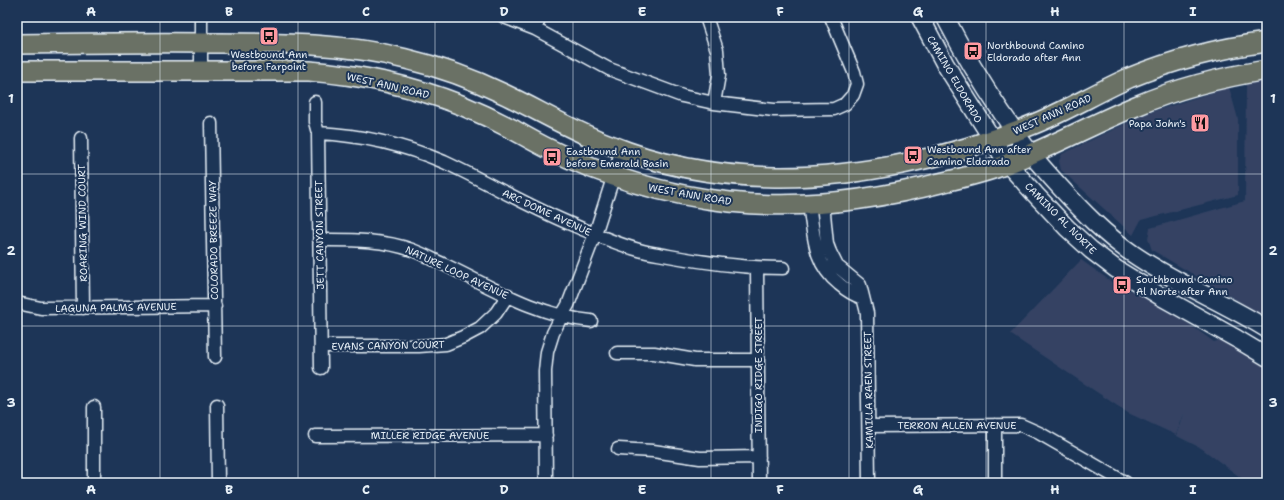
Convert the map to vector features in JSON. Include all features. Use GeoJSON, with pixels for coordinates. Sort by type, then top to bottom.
{"type":"FeatureCollection","features":[{"type":"Feature","properties":{"kind":"main road","name":"CAMINO ELDORADO"},"geometry":{"type":"LineString","coordinates":[[920,17],[945,64],[992,139]]}},
{"type":"Feature","properties":{"kind":"main road"},"geometry":{"type":"LineString","coordinates":[[945,17],[988,92],[1031,154]]}},
{"type":"Feature","properties":{"kind":"main road","name":"WEST ANN ROAD"},"geometry":{"type":"LineString","coordinates":[[17,44],[201,43],[321,45],[366,50],[409,60],[450,72],[489,87],[578,132],[622,150],[664,162],[708,171],[753,176],[794,176],[843,173],[944,154],[1031,125],[1120,82],[1157,67],[1213,52],[1267,42]]}},
{"type":"Feature","properties":{"kind":"main road","name":"WEST ANN ROAD"},"geometry":{"type":"LineString","coordinates":[[17,71],[309,71],[331,73],[411,89],[459,104],[511,128],[544,147],[577,162],[614,177],[670,193],[750,204],[816,204],[918,189],[1008,164],[1136,106],[1174,92],[1191,86],[1232,76],[1267,70]]}},
{"type":"Feature","properties":{"kind":"main road","name":"CAMINO AL NORTE"},"geometry":{"type":"LineString","coordinates":[[992,139],[1008,164],[1035,194],[1091,250],[1130,278],[1267,357]]}},
{"type":"Feature","properties":{"kind":"main road","name":"CAMINO AL NORTE"},"geometry":{"type":"LineString","coordinates":[[1031,154],[1076,206],[1132,254],[1267,329]]}},
{"type":"Feature","properties":{"kind":"main road"},"geometry":{"type":"LineString","coordinates":[[1130,278],[1160,285],[1192,302],[1211,307],[1221,304]]}},
{"type":"Feature","properties":{"kind":"main road"},"geometry":{"type":"LineString","coordinates":[[1212,325],[1226,319],[1267,341]]}},
{"type":"Feature","properties":{"kind":"street"},"geometry":{"type":"LineString","coordinates":[[200,71],[201,17]]}},
{"type":"Feature","properties":{"kind":"street"},"geometry":{"type":"LineString","coordinates":[[504,17],[535,29],[610,69],[682,96],[714,103],[774,110],[834,108],[845,104],[853,95],[857,84],[854,72],[831,17]]}},
{"type":"Feature","properties":{"kind":"street"},"geometry":{"type":"LineString","coordinates":[[535,29],[540,17]]}},
{"type":"Feature","properties":{"kind":"street"},"geometry":{"type":"LineString","coordinates":[[706,17],[717,50],[719,75],[714,103]]}},
{"type":"Feature","properties":{"kind":"street","name":"JETT CANYON STREET"},"geometry":{"type":"LineString","coordinates":[[315,102],[315,122],[318,133],[321,368]]}},
{"type":"Feature","properties":{"kind":"street","name":"COLORADO BREEZE WAY"},"geometry":{"type":"LineString","coordinates":[[211,123],[215,357]]}},
{"type":"Feature","properties":{"kind":"street","name":"ARC DOME AVENUE"},"geometry":{"type":"LineString","coordinates":[[318,133],[365,138],[390,144],[444,162],[565,222],[639,250],[697,262],[757,268],[783,268]]}},
{"type":"Feature","properties":{"kind":"street","name":"ROARING WIND COURT"},"geometry":{"type":"LineString","coordinates":[[81,138],[83,308]]}},
{"type":"Feature","properties":{"kind":"street"},"geometry":{"type":"LineString","coordinates":[[546,483],[545,371],[547,352],[561,316],[568,305],[595,234],[622,150]]}},
{"type":"Feature","properties":{"kind":"street","name":"KAMILLA RAEN STREET"},"geometry":{"type":"LineString","coordinates":[[816,204],[814,238],[821,264],[831,277],[842,287],[853,295],[863,298],[867,313],[869,483]]}},
{"type":"Feature","properties":{"kind":"street","name":"NATURE LOOP AVENUE"},"geometry":{"type":"LineString","coordinates":[[319,240],[356,240],[389,243],[413,250],[534,308],[561,316],[591,321]]}},
{"type":"Feature","properties":{"kind":"street","name":"INDIGO RIDGE STREET"},"geometry":{"type":"LineString","coordinates":[[757,268],[759,483]]}},
{"type":"Feature","properties":{"kind":"street","name":"EVANS CANYON COURT"},"geometry":{"type":"LineString","coordinates":[[321,346],[412,346],[446,344],[463,338],[480,328],[496,314],[508,295]]}},
{"type":"Feature","properties":{"kind":"street","name":"LAGUNA PALMS AVENUE"},"geometry":{"type":"LineString","coordinates":[[17,303],[41,308],[215,306]]}},
{"type":"Feature","properties":{"kind":"street"},"geometry":{"type":"LineString","coordinates":[[617,353],[654,353],[695,360],[758,360]]}},
{"type":"Feature","properties":{"kind":"street"},"geometry":{"type":"LineString","coordinates":[[217,405],[218,483]]}},
{"type":"Feature","properties":{"kind":"street"},"geometry":{"type":"LineString","coordinates":[[94,407],[94,483]]}},
{"type":"Feature","properties":{"kind":"street"},"geometry":{"type":"LineString","coordinates":[[995,425],[995,483]]}},
{"type":"Feature","properties":{"kind":"street","name":"TERRON ALLEN AVENUE"},"geometry":{"type":"LineString","coordinates":[[869,426],[1020,425],[1039,433],[1126,483]]}},
{"type":"Feature","properties":{"kind":"street","name":"MILLER RIDGE AVENUE"},"geometry":{"type":"LineString","coordinates":[[315,436],[546,435]]}},
{"type":"Feature","properties":{"kind":"street"},"geometry":{"type":"LineString","coordinates":[[618,449],[653,451],[700,458],[759,457]]}},
{"type":"Feature","properties":{"kind":"shaded area"},"geometry":{"type":"Polygon","coordinates":[[[1267,81],[1267,318],[1152,250],[1148,239],[1150,228],[1245,201],[1246,84],[1267,81]]]}},
{"type":"Feature","properties":{"kind":"shaded area"},"geometry":{"type":"Polygon","coordinates":[[[1229,87],[1238,119],[1238,195],[1141,220],[1133,235],[1061,170],[1059,161],[1062,154],[1148,113],[1229,87]]]}},
{"type":"Feature","properties":{"kind":"shaded area"},"geometry":{"type":"Polygon","coordinates":[[[1081,260],[1119,287],[1132,291],[1189,324],[1214,342],[1220,340],[1267,368],[1267,483],[1248,483],[1201,448],[1177,436],[1184,414],[1176,435],[1128,413],[1010,334],[1081,260]]]}},
{"type":"Feature","properties":{"kind":"place","name":"Westbound Ann before Farpoint"},"geometry":{"type":"Point","coordinates":[269,36]}},
{"type":"Feature","properties":{"kind":"place","name":"Northbound Camino Eldorado after Ann"},"geometry":{"type":"Point","coordinates":[973,51]}},
{"type":"Feature","properties":{"kind":"place","name":"Papa John's"},"geometry":{"type":"Point","coordinates":[1200,123]}},
{"type":"Feature","properties":{"kind":"place","name":"Westbound Ann after Camino Eldorado"},"geometry":{"type":"Point","coordinates":[913,155]}},
{"type":"Feature","properties":{"kind":"place","name":"Eastbound Ann before Emerald Basin"},"geometry":{"type":"Point","coordinates":[552,157]}},
{"type":"Feature","properties":{"kind":"place","name":"Southbound Camino Al Norte after Ann"},"geometry":{"type":"Point","coordinates":[1122,285]}}]}
